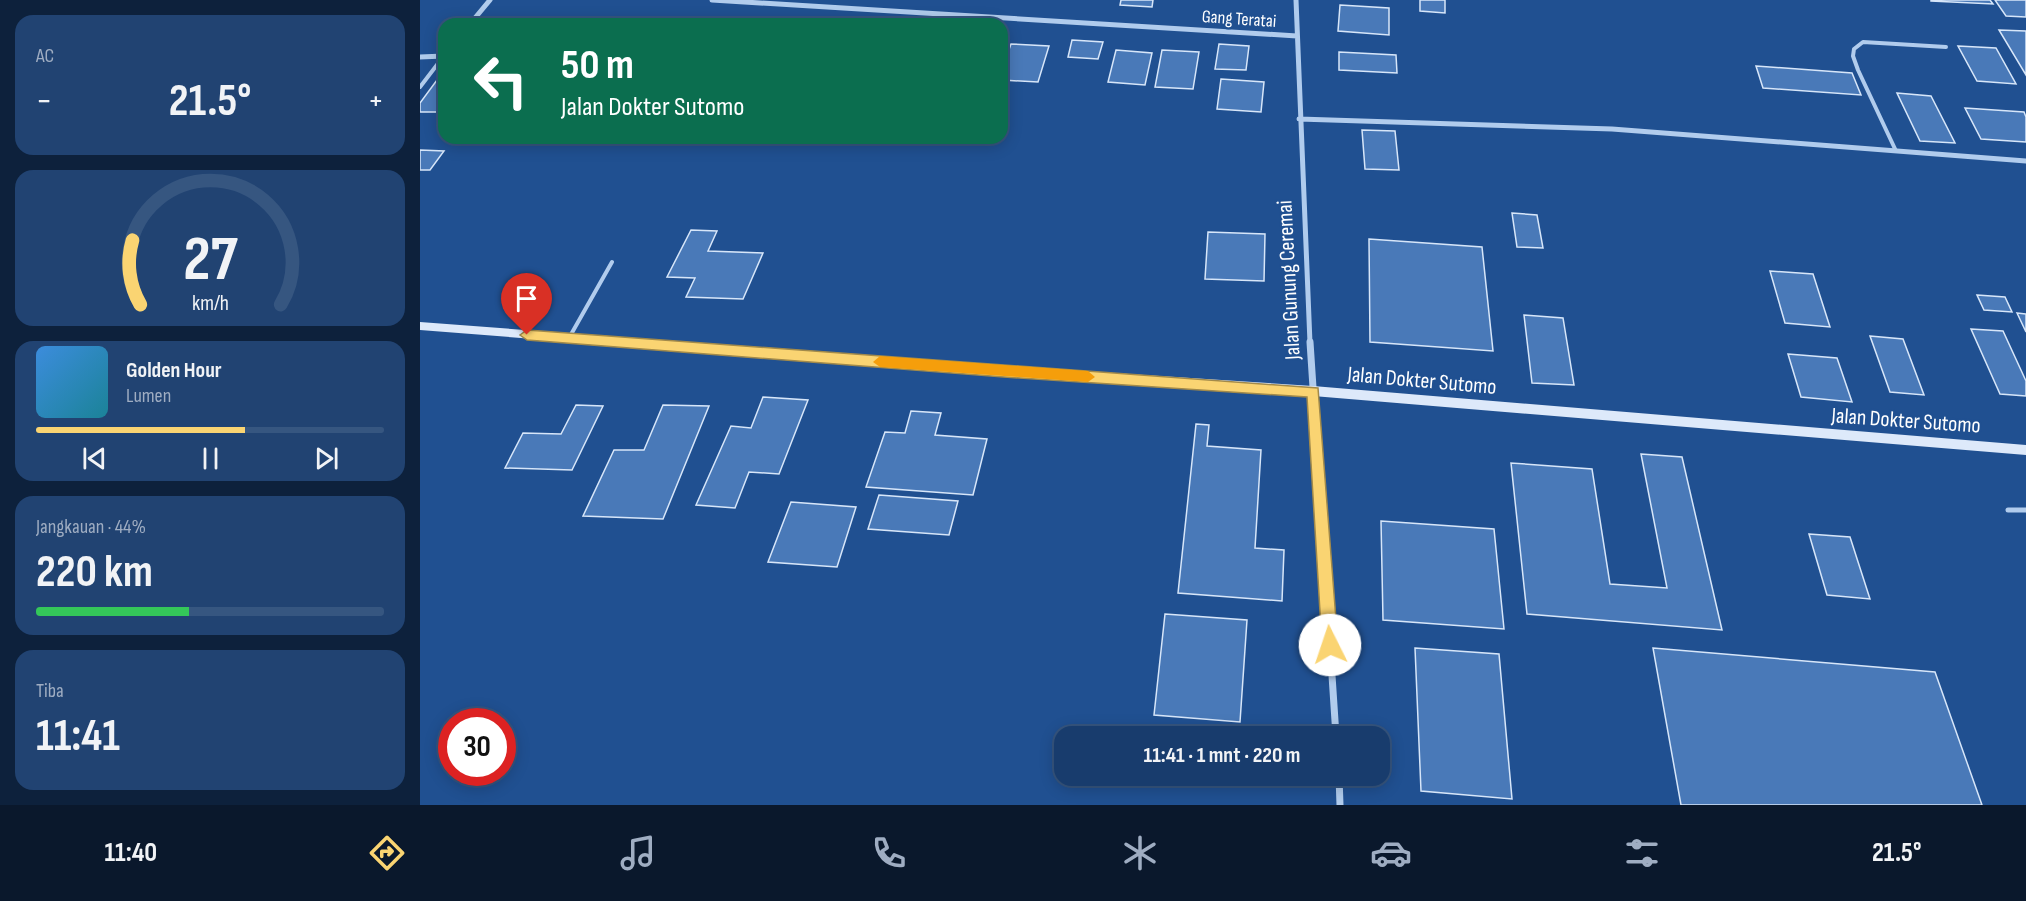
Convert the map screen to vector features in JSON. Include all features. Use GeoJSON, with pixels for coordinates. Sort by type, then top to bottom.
{"type":"FeatureCollection","features":[{"type":"Feature","properties":{"kind":"street"},"geometry":{"type":"LineString","coordinates":[[475,18],[490,0]]}},
{"type":"Feature","properties":{"kind":"street","name":"Gang Teratai"},"geometry":{"type":"LineString","coordinates":[[712,0],[1004,18]]}},
{"type":"Feature","properties":{"kind":"street","name":"Jalan Gunung Ceremai"},"geometry":{"type":"LineString","coordinates":[[1296,0],[1299,119],[1313,392],[1335,726]]}},
{"type":"Feature","properties":{"kind":"street","name":"Gang Teratai"},"geometry":{"type":"LineString","coordinates":[[1008,18],[1297,36]]}},
{"type":"Feature","properties":{"kind":"street"},"geometry":{"type":"LineString","coordinates":[[420,57],[438,56]]}},
{"type":"Feature","properties":{"kind":"street"},"geometry":{"type":"LineString","coordinates":[[1299,119],[1612,129],[2026,161]]}},
{"type":"Feature","properties":{"kind":"street","name":"Jalan Dokter Sutomo"},"geometry":{"type":"LineString","coordinates":[[420,326],[1313,392],[2026,450]]}},
{"type":"Feature","properties":{"kind":"street"},"geometry":{"type":"LineString","coordinates":[[1339,786],[1340,805]]}},
{"type":"Feature","properties":{"kind":"lane"},"geometry":{"type":"LineString","coordinates":[[1896,151],[1858,70],[1853,56],[1854,49],[1863,42],[1946,47]]}},
{"type":"Feature","properties":{"kind":"lane"},"geometry":{"type":"LineString","coordinates":[[420,87],[438,64]]}},
{"type":"Feature","properties":{"kind":"lane"},"geometry":{"type":"LineString","coordinates":[[569,338],[612,262]]}},
{"type":"Feature","properties":{"kind":"lane"},"geometry":{"type":"LineString","coordinates":[[2008,510],[2026,510]]}},
{"type":"Feature","properties":{"kind":"building"},"geometry":{"type":"Polygon","coordinates":[[[1121,0],[1153,0],[1152,7],[1120,5],[1121,0]]]}},
{"type":"Feature","properties":{"kind":"building"},"geometry":{"type":"Polygon","coordinates":[[[1420,0],[1445,0],[1445,13],[1420,11],[1420,0]]]}},
{"type":"Feature","properties":{"kind":"building"},"geometry":{"type":"Polygon","coordinates":[[[1990,0],[1993,4],[1931,1],[1990,0]]]}},
{"type":"Feature","properties":{"kind":"building"},"geometry":{"type":"Polygon","coordinates":[[[1990,0],[1993,4],[1931,1],[1990,0]]]}},
{"type":"Feature","properties":{"kind":"building"},"geometry":{"type":"Polygon","coordinates":[[[1995,0],[2026,0],[2026,17],[2006,16],[1995,0]]]}},
{"type":"Feature","properties":{"kind":"building"},"geometry":{"type":"Polygon","coordinates":[[[1995,0],[2026,0],[2026,17],[2006,16],[1995,0]]]}},
{"type":"Feature","properties":{"kind":"building"},"geometry":{"type":"Polygon","coordinates":[[[1340,5],[1389,8],[1389,35],[1338,31],[1340,5]]]}},
{"type":"Feature","properties":{"kind":"building"},"geometry":{"type":"Polygon","coordinates":[[[1999,30],[2026,31],[2026,75],[1999,30]]]}},
{"type":"Feature","properties":{"kind":"building"},"geometry":{"type":"Polygon","coordinates":[[[1072,40],[1103,42],[1098,59],[1068,57],[1072,40]]]}},
{"type":"Feature","properties":{"kind":"building"},"geometry":{"type":"Polygon","coordinates":[[[1011,44],[1049,46],[1038,82],[1008,80],[1008,52],[1011,44]]]}},
{"type":"Feature","properties":{"kind":"building"},"geometry":{"type":"Polygon","coordinates":[[[1219,44],[1249,46],[1246,70],[1215,69],[1219,44]]]}},
{"type":"Feature","properties":{"kind":"building"},"geometry":{"type":"Polygon","coordinates":[[[1958,46],[1996,48],[2016,84],[1977,81],[1958,46]]]}},
{"type":"Feature","properties":{"kind":"building"},"geometry":{"type":"Polygon","coordinates":[[[1116,50],[1152,53],[1145,85],[1108,82],[1116,50]]]}},
{"type":"Feature","properties":{"kind":"building"},"geometry":{"type":"Polygon","coordinates":[[[1162,50],[1199,52],[1193,89],[1155,87],[1162,50]]]}},
{"type":"Feature","properties":{"kind":"building"},"geometry":{"type":"Polygon","coordinates":[[[1339,52],[1396,55],[1397,73],[1339,70],[1339,52]]]}},
{"type":"Feature","properties":{"kind":"building"},"geometry":{"type":"Polygon","coordinates":[[[1756,66],[1852,73],[1861,95],[1763,88],[1756,66]]]}},
{"type":"Feature","properties":{"kind":"building"},"geometry":{"type":"Polygon","coordinates":[[[1221,79],[1264,82],[1261,112],[1217,109],[1221,79]]]}},
{"type":"Feature","properties":{"kind":"building"},"geometry":{"type":"Polygon","coordinates":[[[438,80],[438,112],[420,112],[420,103],[438,80]]]}},
{"type":"Feature","properties":{"kind":"building"},"geometry":{"type":"Polygon","coordinates":[[[1897,93],[1931,96],[1955,143],[1920,141],[1897,93]]]}},
{"type":"Feature","properties":{"kind":"building"},"geometry":{"type":"Polygon","coordinates":[[[1965,108],[2024,112],[2026,142],[1981,139],[1965,108]]]}},
{"type":"Feature","properties":{"kind":"building"},"geometry":{"type":"Polygon","coordinates":[[[1362,130],[1395,131],[1399,170],[1365,169],[1362,130]]]}},
{"type":"Feature","properties":{"kind":"building"},"geometry":{"type":"Polygon","coordinates":[[[420,150],[444,151],[430,170],[420,170],[420,150]]]}},
{"type":"Feature","properties":{"kind":"building"},"geometry":{"type":"Polygon","coordinates":[[[1512,213],[1537,215],[1543,248],[1517,247],[1512,213]]]}},
{"type":"Feature","properties":{"kind":"building"},"geometry":{"type":"Polygon","coordinates":[[[691,230],[717,231],[708,251],[763,253],[743,299],[686,297],[695,278],[667,277],[691,230]]]}},
{"type":"Feature","properties":{"kind":"building"},"geometry":{"type":"Polygon","coordinates":[[[1208,232],[1265,234],[1264,281],[1205,279],[1208,232]]]}},
{"type":"Feature","properties":{"kind":"building"},"geometry":{"type":"Polygon","coordinates":[[[1369,239],[1482,247],[1493,351],[1370,342],[1369,239]]]}},
{"type":"Feature","properties":{"kind":"building"},"geometry":{"type":"Polygon","coordinates":[[[1770,271],[1813,274],[1830,327],[1785,323],[1770,271]]]}},
{"type":"Feature","properties":{"kind":"building"},"geometry":{"type":"Polygon","coordinates":[[[1977,295],[2005,297],[2012,312],[1984,310],[1977,295]]]}},
{"type":"Feature","properties":{"kind":"building"},"geometry":{"type":"Polygon","coordinates":[[[2017,313],[2026,314],[2026,332],[2017,313]]]}},
{"type":"Feature","properties":{"kind":"building"},"geometry":{"type":"Polygon","coordinates":[[[1524,315],[1563,318],[1574,385],[1532,383],[1524,315]]]}},
{"type":"Feature","properties":{"kind":"building"},"geometry":{"type":"Polygon","coordinates":[[[1971,329],[2003,331],[2026,381],[2026,396],[2000,394],[1971,329]]]}},
{"type":"Feature","properties":{"kind":"building"},"geometry":{"type":"Polygon","coordinates":[[[1870,336],[1903,339],[1924,395],[1890,392],[1870,336]]]}},
{"type":"Feature","properties":{"kind":"building"},"geometry":{"type":"Polygon","coordinates":[[[1788,354],[1837,358],[1852,402],[1801,397],[1788,354]]]}},
{"type":"Feature","properties":{"kind":"building"},"geometry":{"type":"Polygon","coordinates":[[[763,397],[808,400],[779,474],[749,472],[735,508],[696,505],[731,426],[751,428],[763,397]]]}},
{"type":"Feature","properties":{"kind":"building"},"geometry":{"type":"Polygon","coordinates":[[[576,405],[603,406],[572,470],[505,468],[523,433],[561,434],[576,405]]]}},
{"type":"Feature","properties":{"kind":"building"},"geometry":{"type":"Polygon","coordinates":[[[663,405],[709,406],[663,519],[583,516],[614,450],[644,450],[663,405]]]}},
{"type":"Feature","properties":{"kind":"building"},"geometry":{"type":"Polygon","coordinates":[[[911,411],[941,413],[935,435],[987,439],[973,495],[866,487],[885,432],[905,433],[911,411]]]}},
{"type":"Feature","properties":{"kind":"building"},"geometry":{"type":"Polygon","coordinates":[[[1196,424],[1209,425],[1207,446],[1261,450],[1255,548],[1284,550],[1282,601],[1178,593],[1196,424]]]}},
{"type":"Feature","properties":{"kind":"building"},"geometry":{"type":"Polygon","coordinates":[[[1641,454],[1682,457],[1722,630],[1527,614],[1511,463],[1592,469],[1610,584],[1667,588],[1641,454]]]}},
{"type":"Feature","properties":{"kind":"building"},"geometry":{"type":"Polygon","coordinates":[[[879,495],[958,501],[949,535],[868,529],[879,495]]]}},
{"type":"Feature","properties":{"kind":"building"},"geometry":{"type":"Polygon","coordinates":[[[791,502],[856,507],[837,567],[768,562],[791,502]]]}},
{"type":"Feature","properties":{"kind":"building"},"geometry":{"type":"Polygon","coordinates":[[[1381,521],[1494,529],[1504,629],[1383,620],[1381,521]]]}},
{"type":"Feature","properties":{"kind":"building"},"geometry":{"type":"Polygon","coordinates":[[[1809,534],[1850,537],[1870,599],[1827,595],[1809,534]]]}},
{"type":"Feature","properties":{"kind":"building"},"geometry":{"type":"Polygon","coordinates":[[[1165,614],[1247,620],[1240,722],[1154,715],[1165,614]]]}},
{"type":"Feature","properties":{"kind":"building"},"geometry":{"type":"Polygon","coordinates":[[[1415,648],[1499,654],[1512,799],[1421,791],[1415,648]]]}},
{"type":"Feature","properties":{"kind":"building"},"geometry":{"type":"Polygon","coordinates":[[[1653,648],[1935,672],[1982,805],[1681,805],[1653,648]]]}},
{"type":"Feature","properties":{"kind":"slow traffic"},"geometry":{"type":"LineString","coordinates":[[880,362],[1088,377]]}},
{"type":"Feature","properties":{"kind":"route"},"geometry":{"type":"LineString","coordinates":[[527,335],[1313,392],[1330,645]]}}]}
